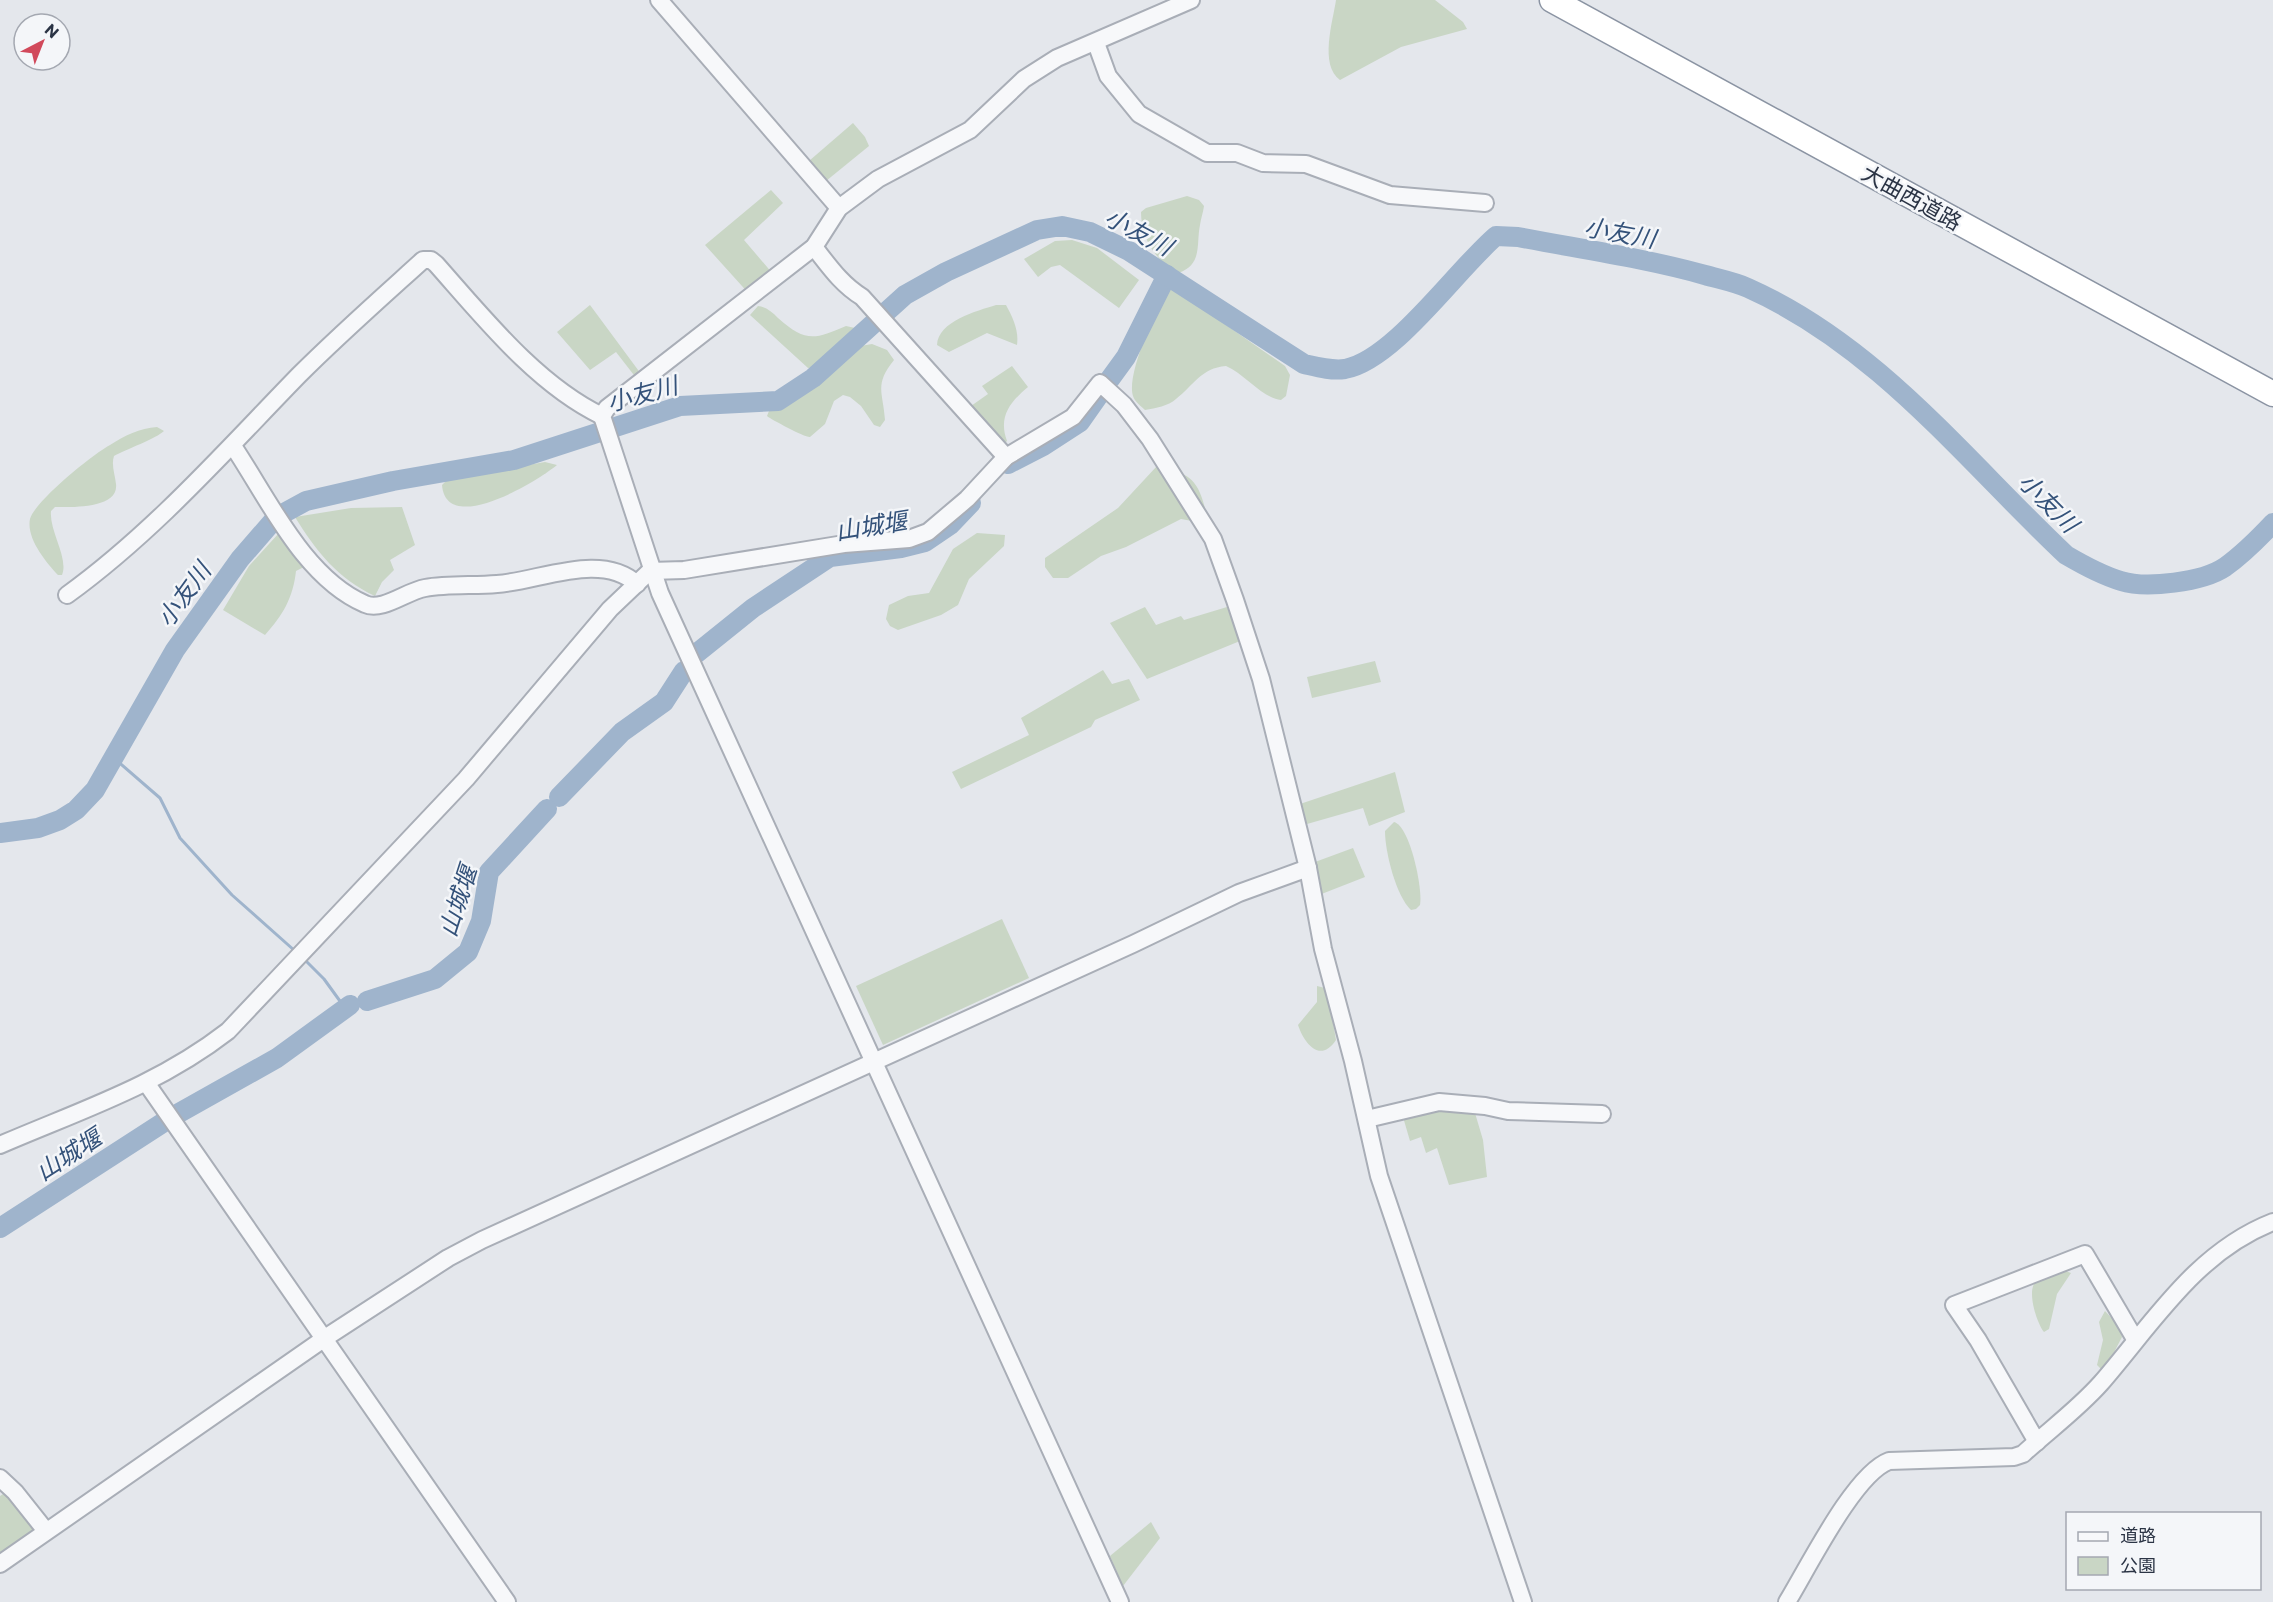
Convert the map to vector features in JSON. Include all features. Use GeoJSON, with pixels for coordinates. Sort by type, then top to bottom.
{"type":"FeatureCollection","features":[{"type":"Feature","properties":{"kind":"highway","name":"大曲西道路"},"geometry":{"type":"LineString","coordinates":[[1552,0],[2273,394]]}},
{"type":"Feature","properties":{"kind":"street"},"geometry":{"type":"LineString","coordinates":[[659,0],[839,208]]}},
{"type":"Feature","properties":{"kind":"street"},"geometry":{"type":"LineString","coordinates":[[1120,1602],[1036,1413],[873,1063],[650,571],[602,416],[607,408],[814,247],[839,208],[878,179],[970,130],[1024,79],[1057,58],[1191,0]]}},
{"type":"Feature","properties":{"kind":"street"},"geometry":{"type":"LineString","coordinates":[[1096,43],[1108,76],[1139,114],[1207,153],[1237,153],[1263,163],[1306,164],[1390,195],[1485,203]]}},
{"type":"Feature","properties":{"kind":"street"},"geometry":{"type":"LineString","coordinates":[[814,247],[849,288],[862,297],[894,331],[1006,457]]}},
{"type":"Feature","properties":{"kind":"street"},"geometry":{"type":"LineString","coordinates":[[67,595],[95,575],[166,511],[233,446],[336,339],[423,260],[431,260],[436,264],[506,343],[581,406],[602,416]]}},
{"type":"Feature","properties":{"kind":"street"},"geometry":{"type":"LineString","coordinates":[[0,1145],[147,1084],[195,1056],[235,1023],[466,779],[610,609],[650,571],[684,570],[844,544],[909,539],[928,532],[943,522],[1006,457],[1072,417],[1100,383],[1124,405],[1150,439],[1213,539],[1228,580],[1261,679],[1308,867],[1323,949],[1367,1119],[1378,1176],[1522,1602]]}},
{"type":"Feature","properties":{"kind":"street"},"geometry":{"type":"LineString","coordinates":[[233,446],[297,546],[318,570],[366,605],[376,606],[424,588],[527,581],[583,569],[612,570],[628,575],[637,584]]}},
{"type":"Feature","properties":{"kind":"street"},"geometry":{"type":"LineString","coordinates":[[0,1564],[325,1338],[448,1258],[514,1223],[873,1063],[1239,892],[1308,867]]}},
{"type":"Feature","properties":{"kind":"street"},"geometry":{"type":"LineString","coordinates":[[147,1084],[507,1602]]}},
{"type":"Feature","properties":{"kind":"street"},"geometry":{"type":"LineString","coordinates":[[1367,1119],[1439,1102],[1485,1106],[1508,1111],[1602,1114]]}},
{"type":"Feature","properties":{"kind":"street"},"geometry":{"type":"LineString","coordinates":[[1787,1602],[1844,1507],[1880,1464],[1889,1461],[2014,1457],[2068,1418],[2101,1383],[2135,1339],[2193,1275],[2217,1254],[2253,1230],[2273,1222]]}},
{"type":"Feature","properties":{"kind":"street"},"geometry":{"type":"LineString","coordinates":[[2037,1442],[1978,1340],[1954,1305],[2085,1254],[2135,1339]]}},
{"type":"Feature","properties":{"kind":"street"},"geometry":{"type":"LineString","coordinates":[[0,1478],[15,1492],[46,1531]]}},
{"type":"Feature","properties":{"kind":"green space"},"geometry":{"type":"Polygon","coordinates":[[[1336,0],[1435,0],[1463,22],[1467,29],[1401,47],[1340,80],[1330,64],[1329,54],[1330,31],[1336,0]]]}},
{"type":"Feature","properties":{"kind":"green space"},"geometry":{"type":"Polygon","coordinates":[[[853,123],[865,137],[869,146],[826,181],[809,161],[853,123]]]}},
{"type":"Feature","properties":{"kind":"green space"},"geometry":{"type":"Polygon","coordinates":[[[771,190],[783,203],[744,240],[773,274],[751,296],[705,245],[771,190]]]}},
{"type":"Feature","properties":{"kind":"green space"},"geometry":{"type":"Polygon","coordinates":[[[1187,196],[1199,200],[1204,206],[1195,259],[1191,265],[1178,273],[1163,262],[1151,247],[1144,230],[1141,212],[1146,208],[1187,196]]]}},
{"type":"Feature","properties":{"kind":"green space"},"geometry":{"type":"Polygon","coordinates":[[[1072,240],[1097,248],[1139,280],[1119,308],[1060,265],[1051,267],[1038,277],[1024,259],[1055,241],[1072,240]]]}},
{"type":"Feature","properties":{"kind":"green space"},"geometry":{"type":"Polygon","coordinates":[[[1173,288],[1285,366],[1290,375],[1286,396],[1281,400],[1267,395],[1226,366],[1210,370],[1166,405],[1145,410],[1138,404],[1133,396],[1132,386],[1138,358],[1166,289],[1173,288]]]}},
{"type":"Feature","properties":{"kind":"green space"},"geometry":{"type":"Polygon","coordinates":[[[590,305],[641,374],[637,379],[616,352],[590,370],[557,332],[590,305]]]}},
{"type":"Feature","properties":{"kind":"green space"},"geometry":{"type":"Polygon","coordinates":[[[996,305],[1006,305],[1009,310],[1016,329],[1017,345],[987,333],[949,352],[937,345],[944,329],[951,323],[996,305]]]}},
{"type":"Feature","properties":{"kind":"green space"},"geometry":{"type":"Polygon","coordinates":[[[758,306],[769,310],[787,326],[803,335],[818,336],[846,326],[855,328],[828,359],[822,364],[808,368],[750,315],[758,306]]]}},
{"type":"Feature","properties":{"kind":"green space"},"geometry":{"type":"Polygon","coordinates":[[[872,344],[887,350],[894,360],[882,382],[885,420],[880,427],[874,425],[861,406],[850,397],[843,395],[834,401],[825,424],[810,437],[767,416],[771,406],[781,406],[792,402],[813,387],[855,347],[872,344]]]}},
{"type":"Feature","properties":{"kind":"green space"},"geometry":{"type":"Polygon","coordinates":[[[1012,366],[1028,387],[1007,411],[1004,425],[1007,441],[1005,443],[971,406],[988,394],[982,386],[1012,366]]]}},
{"type":"Feature","properties":{"kind":"green space"},"geometry":{"type":"Polygon","coordinates":[[[157,427],[164,431],[114,456],[116,484],[115,492],[110,498],[92,505],[55,507],[51,511],[51,519],[63,561],[62,575],[58,575],[43,557],[31,534],[30,519],[34,511],[65,479],[102,450],[132,433],[157,427]]]}},
{"type":"Feature","properties":{"kind":"green space"},"geometry":{"type":"Polygon","coordinates":[[[545,462],[557,465],[512,493],[474,506],[459,506],[447,500],[442,485],[448,479],[545,462]]]}},
{"type":"Feature","properties":{"kind":"green space"},"geometry":{"type":"Polygon","coordinates":[[[1157,466],[1183,474],[1194,483],[1205,508],[1202,515],[1192,521],[1181,519],[1126,547],[1101,556],[1068,578],[1053,578],[1045,567],[1045,558],[1118,508],[1157,466]]]}},
{"type":"Feature","properties":{"kind":"green space"},"geometry":{"type":"Polygon","coordinates":[[[402,507],[415,545],[390,560],[394,570],[382,582],[375,596],[350,581],[329,563],[295,517],[351,508],[402,507]]]}},
{"type":"Feature","properties":{"kind":"green space"},"geometry":{"type":"Polygon","coordinates":[[[279,533],[306,566],[296,571],[286,606],[265,635],[223,610],[249,566],[279,533]]]}},
{"type":"Feature","properties":{"kind":"green space"},"geometry":{"type":"Polygon","coordinates":[[[977,533],[1005,535],[1004,546],[969,579],[958,605],[941,615],[898,630],[890,626],[886,619],[889,605],[908,596],[929,593],[953,549],[977,533]]]}},
{"type":"Feature","properties":{"kind":"green space"},"geometry":{"type":"Polygon","coordinates":[[[1145,607],[1156,625],[1181,616],[1184,620],[1227,607],[1240,641],[1147,679],[1110,623],[1145,607]]]}},
{"type":"Feature","properties":{"kind":"green space"},"geometry":{"type":"Polygon","coordinates":[[[1375,661],[1381,682],[1312,698],[1307,677],[1375,661]]]}},
{"type":"Feature","properties":{"kind":"green space"},"geometry":{"type":"Polygon","coordinates":[[[1103,670],[1112,684],[1129,679],[1140,700],[1095,720],[1091,727],[961,789],[952,772],[1029,735],[1021,718],[1103,670]]]}},
{"type":"Feature","properties":{"kind":"green space"},"geometry":{"type":"Polygon","coordinates":[[[1395,772],[1405,812],[1369,826],[1363,808],[1307,824],[1300,804],[1395,772]]]}},
{"type":"Feature","properties":{"kind":"green space"},"geometry":{"type":"Polygon","coordinates":[[[1394,822],[1405,834],[1414,859],[1420,897],[1420,905],[1416,909],[1411,910],[1401,895],[1389,862],[1385,831],[1394,822]]]}},
{"type":"Feature","properties":{"kind":"green space"},"geometry":{"type":"Polygon","coordinates":[[[1353,848],[1365,877],[1319,895],[1315,862],[1353,848]]]}},
{"type":"Feature","properties":{"kind":"green space"},"geometry":{"type":"Polygon","coordinates":[[[1002,919],[1029,978],[883,1045],[856,986],[1002,919]]]}},
{"type":"Feature","properties":{"kind":"green space"},"geometry":{"type":"Polygon","coordinates":[[[1317,986],[1325,988],[1328,993],[1336,1040],[1330,1047],[1319,1051],[1308,1044],[1298,1025],[1317,1002],[1317,986]]]}},
{"type":"Feature","properties":{"kind":"green space"},"geometry":{"type":"Polygon","coordinates":[[[1435,1109],[1475,1113],[1483,1140],[1487,1177],[1449,1185],[1437,1148],[1426,1153],[1421,1137],[1410,1141],[1403,1117],[1435,1109]]]}},
{"type":"Feature","properties":{"kind":"green space"},"geometry":{"type":"Polygon","coordinates":[[[2063,1270],[2071,1273],[2057,1294],[2049,1329],[2044,1332],[2038,1322],[2032,1299],[2033,1286],[2036,1281],[2063,1270]]]}},
{"type":"Feature","properties":{"kind":"green space"},"geometry":{"type":"Polygon","coordinates":[[[2105,1311],[2120,1327],[2122,1337],[2110,1360],[2101,1369],[2097,1365],[2103,1340],[2099,1322],[2105,1311]]]}},
{"type":"Feature","properties":{"kind":"green space"},"geometry":{"type":"Polygon","coordinates":[[[6,1492],[36,1529],[0,1554],[0,1496],[6,1492]]]}},
{"type":"Feature","properties":{"kind":"green space"},"geometry":{"type":"Polygon","coordinates":[[[1151,1522],[1160,1538],[1123,1586],[1110,1556],[1151,1522]]]}},
{"type":"Feature","properties":{"kind":"waterway","name":"小友川"},"geometry":{"type":"LineString","coordinates":[[0,833],[38,828],[60,820],[76,810],[95,790],[175,650],[240,559],[273,521],[284,513],[306,501],[393,481],[514,460],[680,406],[778,401],[813,378],[905,295],[946,272],[1037,230],[1062,226],[1090,232],[1129,251],[1304,364],[1335,369],[1345,369],[1364,362],[1384,349],[1424,312],[1496,236],[1518,237],[1682,269],[1748,288],[1795,312],[1838,341],[1918,408],[2066,555],[2106,576],[2121,581],[2145,584],[2174,583],[2203,577],[2232,562],[2273,523]]}},
{"type":"Feature","properties":{"kind":"waterway","name":"山城堰"},"geometry":{"type":"LineString","coordinates":[[1110,379],[1126,357],[1167,275]]}},
{"type":"Feature","properties":{"kind":"waterway","name":"山城堰"},"geometry":{"type":"LineString","coordinates":[[1008,464],[1043,446],[1080,422],[1099,395]]}},
{"type":"Feature","properties":{"kind":"waterway","name":"山城堰"},"geometry":{"type":"LineString","coordinates":[[697,653],[753,608],[830,557],[901,548],[925,542],[950,525],[971,503]]}},
{"type":"Feature","properties":{"kind":"waterway","name":"山城堰"},"geometry":{"type":"LineString","coordinates":[[559,797],[622,732],[664,702],[684,671]]}},
{"type":"Feature","properties":{"kind":"waterway"},"geometry":{"type":"LineString","coordinates":[[115,759],[160,798],[180,838],[232,895],[295,951]]}},
{"type":"Feature","properties":{"kind":"waterway","name":"山城堰"},"geometry":{"type":"LineString","coordinates":[[367,1001],[435,979],[468,952],[481,921],[489,872],[547,809]]}},
{"type":"Feature","properties":{"kind":"waterway"},"geometry":{"type":"LineString","coordinates":[[307,962],[324,979],[345,1008]]}},
{"type":"Feature","properties":{"kind":"waterway","name":"山城堰"},"geometry":{"type":"LineString","coordinates":[[179,1113],[277,1058],[350,1005]]}},
{"type":"Feature","properties":{"kind":"waterway","name":"山城堰"},"geometry":{"type":"LineString","coordinates":[[0,1228],[164,1122]]}}]}
